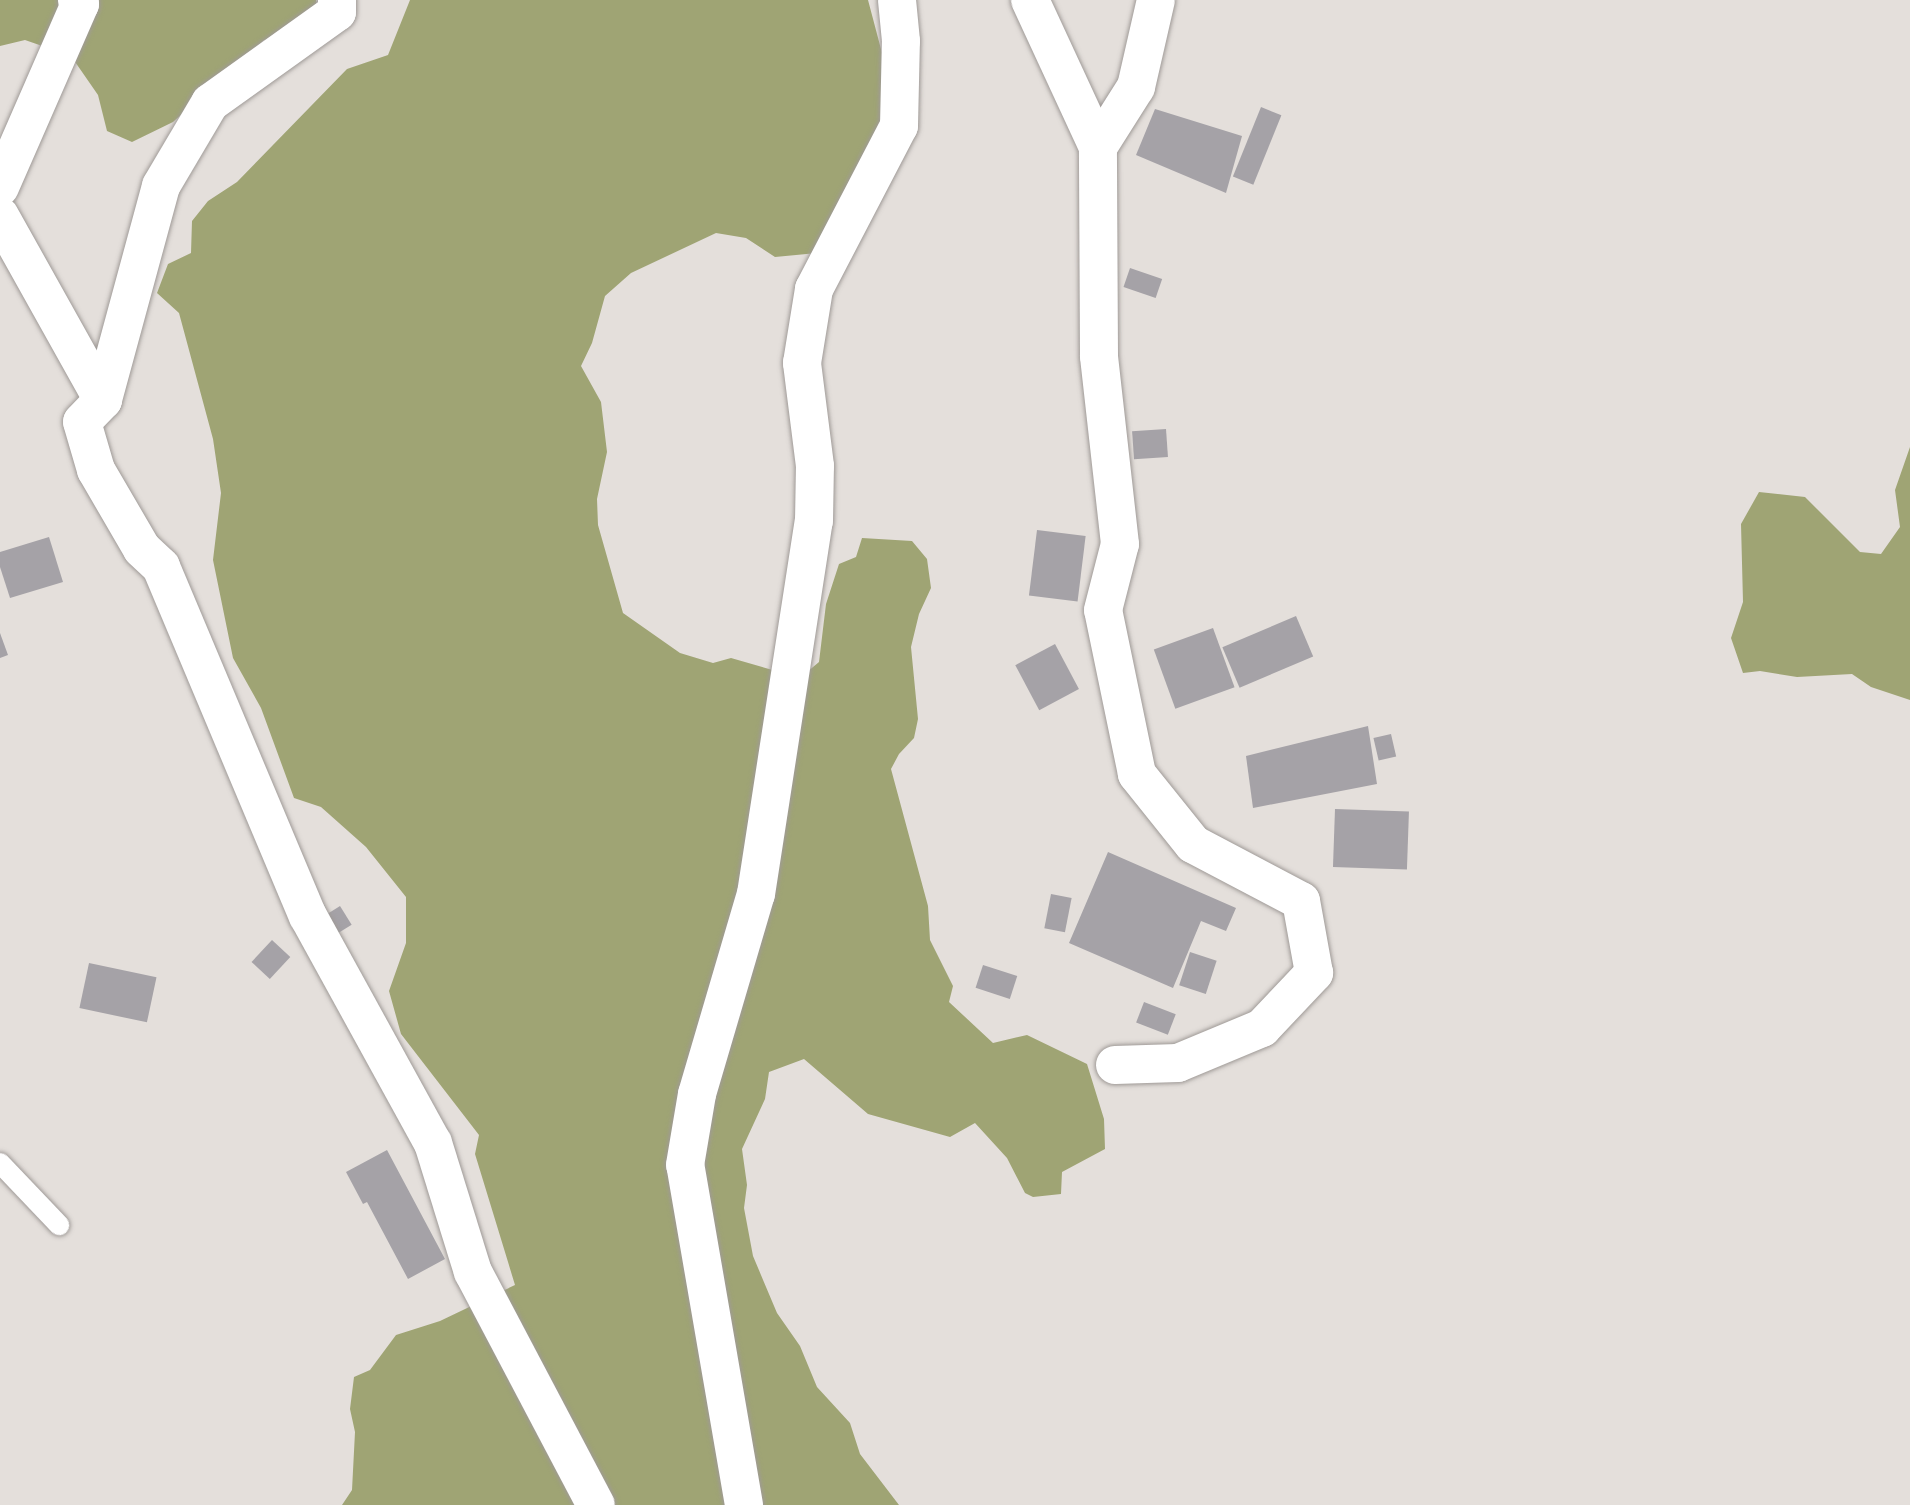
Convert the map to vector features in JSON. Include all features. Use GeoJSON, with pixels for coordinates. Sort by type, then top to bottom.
{"type":"FeatureCollection","features":[{"type":"Feature","properties":{"kind":"street"},"geometry":{"type":"LineString","coordinates":[[0,187],[80,4],[77,0]]}},
{"type":"Feature","properties":{"kind":"street"},"geometry":{"type":"LineString","coordinates":[[337,0],[337,12],[210,103],[161,186],[103,400],[82,422],[96,470],[142,549],[161,567],[308,916],[433,1143],[473,1272],[596,1505]]}},
{"type":"Feature","properties":{"kind":"street"},"geometry":{"type":"LineString","coordinates":[[744,1505],[685,1165],[697,1094],[756,894],[814,521],[815,466],[802,363],[814,289],[899,126],[901,41],[897,0]]}},
{"type":"Feature","properties":{"kind":"street"},"geometry":{"type":"LineString","coordinates":[[1030,0],[1098,147],[1099,356],[1120,544],[1103,610],[1137,774],[1193,844],[1301,901],[1314,973],[1262,1028],[1178,1063],[1115,1065]]}},
{"type":"Feature","properties":{"kind":"street"},"geometry":{"type":"LineString","coordinates":[[1098,147],[1136,87],[1156,0]]}},
{"type":"Feature","properties":{"kind":"street"},"geometry":{"type":"LineString","coordinates":[[0,216],[103,400]]}},
{"type":"Feature","properties":{"kind":"lane"},"geometry":{"type":"LineString","coordinates":[[0,1163],[59,1225]]}},
{"type":"Feature","properties":{"kind":"green space"},"geometry":{"type":"Polygon","coordinates":[[[0,0],[316,0],[319,26],[294,36],[264,40],[173,122],[132,142],[107,131],[98,95],[71,56],[25,40],[0,46],[0,0]]]}},
{"type":"Feature","properties":{"kind":"green space"},"geometry":{"type":"Polygon","coordinates":[[[410,0],[868,0],[899,117],[817,253],[775,257],[746,238],[716,233],[631,273],[605,296],[592,343],[581,366],[601,402],[607,452],[597,499],[598,525],[623,613],[680,653],[713,663],[731,658],[800,678],[819,662],[826,604],[839,564],[856,557],[862,538],[912,541],[927,559],[931,588],[919,614],[911,647],[918,719],[914,738],[899,754],[891,769],[928,906],[930,940],[953,986],[949,1002],[993,1043],[1027,1035],[1087,1064],[1104,1119],[1105,1149],[1062,1172],[1061,1194],[1033,1197],[1025,1193],[1007,1158],[975,1123],[950,1137],[868,1114],[804,1059],[769,1072],[765,1099],[742,1149],[747,1185],[744,1208],[753,1256],[777,1313],[800,1346],[817,1387],[850,1423],[860,1454],[899,1505],[342,1505],[352,1490],[355,1432],[350,1409],[354,1377],[370,1370],[396,1335],[440,1321],[515,1285],[475,1154],[479,1135],[401,1034],[389,991],[406,943],[406,897],[366,847],[321,807],[294,798],[261,708],[233,658],[213,560],[221,493],[213,439],[179,313],[157,293],[168,264],[191,253],[192,221],[208,201],[237,182],[347,69],[388,55],[410,0]]]}},
{"type":"Feature","properties":{"kind":"green space"},"geometry":{"type":"Polygon","coordinates":[[[1910,447],[1910,700],[1871,687],[1852,674],[1797,677],[1760,671],[1743,673],[1731,638],[1743,602],[1741,524],[1759,492],[1805,497],[1860,552],[1881,554],[1900,527],[1895,490],[1910,447]]]}},
{"type":"Feature","properties":{"kind":"building"},"geometry":{"type":"Polygon","coordinates":[[[1261,107],[1281,115],[1253,185],[1233,177],[1261,107]]]}},
{"type":"Feature","properties":{"kind":"building"},"geometry":{"type":"Polygon","coordinates":[[[1155,109],[1242,136],[1226,193],[1136,155],[1155,109]]]}},
{"type":"Feature","properties":{"kind":"building"},"geometry":{"type":"Polygon","coordinates":[[[1130,268],[1162,279],[1156,298],[1123,287],[1130,268]]]}},
{"type":"Feature","properties":{"kind":"building"},"geometry":{"type":"Polygon","coordinates":[[[1166,429],[1168,457],[1134,459],[1132,431],[1166,429]]]}},
{"type":"Feature","properties":{"kind":"building"},"geometry":{"type":"Polygon","coordinates":[[[1037,530],[1086,536],[1078,601],[1029,596],[1037,530]]]}},
{"type":"Feature","properties":{"kind":"building"},"geometry":{"type":"Polygon","coordinates":[[[49,537],[63,582],[10,598],[0,567],[0,552],[49,537]]]}},
{"type":"Feature","properties":{"kind":"building"},"geometry":{"type":"Polygon","coordinates":[[[1296,616],[1313,657],[1240,688],[1222,647],[1296,616]]]}},
{"type":"Feature","properties":{"kind":"building"},"geometry":{"type":"Polygon","coordinates":[[[1213,628],[1235,687],[1175,709],[1154,650],[1213,628]]]}},
{"type":"Feature","properties":{"kind":"building"},"geometry":{"type":"Polygon","coordinates":[[[0,633],[8,655],[0,658],[0,633]]]}},
{"type":"Feature","properties":{"kind":"building"},"geometry":{"type":"Polygon","coordinates":[[[1055,644],[1079,689],[1039,710],[1015,665],[1055,644]]]}},
{"type":"Feature","properties":{"kind":"building"},"geometry":{"type":"Polygon","coordinates":[[[1368,726],[1377,784],[1253,808],[1246,756],[1368,726]]]}},
{"type":"Feature","properties":{"kind":"building"},"geometry":{"type":"Polygon","coordinates":[[[1391,734],[1396,756],[1379,760],[1373,738],[1391,734]]]}},
{"type":"Feature","properties":{"kind":"building"},"geometry":{"type":"Polygon","coordinates":[[[1335,809],[1409,812],[1407,870],[1333,867],[1335,809]]]}},
{"type":"Feature","properties":{"kind":"building"},"geometry":{"type":"Polygon","coordinates":[[[1108,852],[1236,908],[1226,931],[1201,921],[1173,988],[1069,943],[1108,852]]]}},
{"type":"Feature","properties":{"kind":"building"},"geometry":{"type":"Polygon","coordinates":[[[1051,894],[1072,898],[1065,932],[1044,928],[1051,894]]]}},
{"type":"Feature","properties":{"kind":"building"},"geometry":{"type":"Polygon","coordinates":[[[340,906],[352,925],[332,937],[320,918],[340,906]]]}},
{"type":"Feature","properties":{"kind":"building"},"geometry":{"type":"Polygon","coordinates":[[[272,940],[290,957],[270,979],[252,962],[272,940]]]}},
{"type":"Feature","properties":{"kind":"building"},"geometry":{"type":"Polygon","coordinates":[[[1190,952],[1217,961],[1206,994],[1179,985],[1190,952]]]}},
{"type":"Feature","properties":{"kind":"building"},"geometry":{"type":"Polygon","coordinates":[[[89,963],[156,977],[147,1022],[79,1008],[89,963]]]}},
{"type":"Feature","properties":{"kind":"building"},"geometry":{"type":"Polygon","coordinates":[[[983,965],[1017,976],[1010,999],[976,988],[983,965]]]}},
{"type":"Feature","properties":{"kind":"building"},"geometry":{"type":"Polygon","coordinates":[[[1144,1002],[1176,1014],[1168,1035],[1136,1023],[1144,1002]]]}},
{"type":"Feature","properties":{"kind":"building"},"geometry":{"type":"Polygon","coordinates":[[[387,1150],[445,1259],[408,1279],[367,1202],[363,1204],[346,1172],[387,1150]]]}}]}
